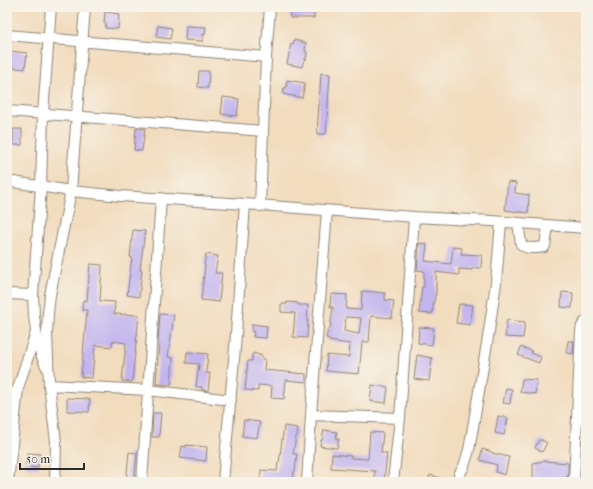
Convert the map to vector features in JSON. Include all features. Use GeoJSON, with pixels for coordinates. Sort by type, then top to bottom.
{"type":"FeatureCollection","features":[{"type":"Feature","properties":{"kind":"street"},"geometry":{"type":"LineString","coordinates":[[49,371],[38,345],[33,295],[41,187],[43,114],[51,7]]}},
{"type":"Feature","properties":{"kind":"street"},"geometry":{"type":"LineString","coordinates":[[55,482],[56,442],[49,385],[47,334],[48,313],[50,294],[71,191],[85,7]]}},
{"type":"Feature","properties":{"kind":"street"},"geometry":{"type":"LineString","coordinates":[[260,206],[266,57],[270,7]]}},
{"type":"Feature","properties":{"kind":"street"},"geometry":{"type":"LineString","coordinates":[[7,35],[266,57]]}},
{"type":"Feature","properties":{"kind":"street"},"geometry":{"type":"LineString","coordinates":[[7,111],[263,131]]}},
{"type":"Feature","properties":{"kind":"street"},"geometry":{"type":"LineString","coordinates":[[7,181],[71,191],[121,196],[586,228]]}},
{"type":"Feature","properties":{"kind":"street"},"geometry":{"type":"LineString","coordinates":[[142,482],[161,198]]}},
{"type":"Feature","properties":{"kind":"street"},"geometry":{"type":"LineString","coordinates":[[223,482],[231,400],[245,204]]}},
{"type":"Feature","properties":{"kind":"street"},"geometry":{"type":"LineString","coordinates":[[307,482],[327,210]]}},
{"type":"Feature","properties":{"kind":"street"},"geometry":{"type":"LineString","coordinates":[[394,482],[414,217]]}},
{"type":"Feature","properties":{"kind":"street"},"geometry":{"type":"LineString","coordinates":[[460,482],[459,476],[469,450],[489,331],[496,283],[501,222]]}},
{"type":"Feature","properties":{"kind":"street"},"geometry":{"type":"LineString","coordinates":[[518,223],[521,244],[527,248],[545,246],[548,225]]}},
{"type":"Feature","properties":{"kind":"street"},"geometry":{"type":"LineString","coordinates":[[7,294],[33,295]]}},
{"type":"Feature","properties":{"kind":"street"},"geometry":{"type":"LineString","coordinates":[[574,482],[582,406],[582,326],[586,321]]}},
{"type":"Feature","properties":{"kind":"street"},"geometry":{"type":"LineString","coordinates":[[7,408],[18,388],[36,331]]}},
{"type":"Feature","properties":{"kind":"street"},"geometry":{"type":"LineString","coordinates":[[49,385],[148,390],[231,400]]}},
{"type":"Feature","properties":{"kind":"street"},"geometry":{"type":"LineString","coordinates":[[8,482],[18,388]]}},
{"type":"Feature","properties":{"kind":"street"},"geometry":{"type":"LineString","coordinates":[[311,415],[400,418]]}},
{"type":"Feature","properties":{"kind":"building"},"geometry":{"type":"Polygon","coordinates":[[[315,7],[314,18],[290,18],[290,8],[315,7]]]}},
{"type":"Feature","properties":{"kind":"building"},"geometry":{"type":"Polygon","coordinates":[[[105,12],[119,14],[118,29],[105,28],[105,12]]]}},
{"type":"Feature","properties":{"kind":"building"},"geometry":{"type":"Polygon","coordinates":[[[158,26],[172,28],[170,39],[156,37],[158,26]]]}},
{"type":"Feature","properties":{"kind":"building"},"geometry":{"type":"Polygon","coordinates":[[[186,26],[206,27],[205,35],[203,34],[203,41],[185,40],[186,26]]]}},
{"type":"Feature","properties":{"kind":"building"},"geometry":{"type":"Polygon","coordinates":[[[294,40],[306,43],[306,60],[304,59],[302,67],[287,64],[291,44],[293,45],[294,40]]]}},
{"type":"Feature","properties":{"kind":"building"},"geometry":{"type":"Polygon","coordinates":[[[10,51],[27,53],[25,69],[8,67],[10,51]]]}},
{"type":"Feature","properties":{"kind":"building"},"geometry":{"type":"Polygon","coordinates":[[[199,71],[209,71],[208,88],[198,87],[199,71]]]}},
{"type":"Feature","properties":{"kind":"building"},"geometry":{"type":"Polygon","coordinates":[[[321,73],[330,74],[326,134],[317,134],[321,73]]]}},
{"type":"Feature","properties":{"kind":"building"},"geometry":{"type":"Polygon","coordinates":[[[287,80],[305,83],[302,98],[283,94],[284,88],[286,88],[287,80]]]}},
{"type":"Feature","properties":{"kind":"building"},"geometry":{"type":"Polygon","coordinates":[[[223,97],[239,99],[237,116],[221,114],[223,97]]]}},
{"type":"Feature","properties":{"kind":"building"},"geometry":{"type":"Polygon","coordinates":[[[136,128],[145,129],[142,151],[134,150],[136,128]]]}},
{"type":"Feature","properties":{"kind":"building"},"geometry":{"type":"Polygon","coordinates":[[[13,129],[22,129],[22,145],[13,145],[13,129]]]}},
{"type":"Feature","properties":{"kind":"building"},"geometry":{"type":"Polygon","coordinates":[[[508,182],[516,183],[515,193],[529,195],[528,213],[505,210],[508,182]]]}},
{"type":"Feature","properties":{"kind":"building"},"geometry":{"type":"Polygon","coordinates":[[[133,230],[145,231],[140,269],[142,270],[139,297],[127,295],[132,257],[130,257],[133,230]]]}},
{"type":"Feature","properties":{"kind":"building"},"geometry":{"type":"Polygon","coordinates":[[[419,243],[427,244],[425,261],[451,264],[453,247],[462,248],[461,254],[482,255],[481,268],[472,268],[472,270],[459,269],[459,275],[436,272],[436,295],[432,314],[419,313],[422,287],[424,287],[424,271],[417,270],[419,243]]]}},
{"type":"Feature","properties":{"kind":"building"},"geometry":{"type":"Polygon","coordinates":[[[206,254],[218,256],[215,273],[222,273],[219,302],[201,300],[206,254]]]}},
{"type":"Feature","properties":{"kind":"building"},"geometry":{"type":"Polygon","coordinates":[[[90,264],[102,265],[100,301],[115,302],[114,314],[139,315],[132,382],[122,381],[126,343],[112,341],[112,347],[95,345],[92,378],[81,377],[87,310],[82,310],[83,300],[87,301],[90,264]]]}},
{"type":"Feature","properties":{"kind":"building"},"geometry":{"type":"Polygon","coordinates":[[[362,291],[385,293],[385,300],[394,301],[392,318],[371,316],[369,342],[362,342],[359,374],[326,371],[327,355],[349,357],[350,344],[329,341],[329,339],[326,338],[328,329],[330,329],[333,307],[330,307],[331,294],[347,295],[346,309],[361,310],[362,291]],[[346,317],[344,331],[359,334],[361,318],[346,317]]]}},
{"type":"Feature","properties":{"kind":"building"},"geometry":{"type":"Polygon","coordinates":[[[562,292],[573,293],[572,308],[561,307],[562,292]]]}},
{"type":"Feature","properties":{"kind":"building"},"geometry":{"type":"Polygon","coordinates":[[[287,302],[298,303],[298,305],[308,305],[307,338],[293,337],[295,313],[281,312],[281,304],[287,304],[287,302]]]}},
{"type":"Feature","properties":{"kind":"building"},"geometry":{"type":"Polygon","coordinates":[[[459,304],[473,305],[470,325],[456,323],[459,304]]]}},
{"type":"Feature","properties":{"kind":"building"},"geometry":{"type":"Polygon","coordinates":[[[160,314],[174,315],[168,357],[173,358],[171,385],[156,384],[160,314]]]}},
{"type":"Feature","properties":{"kind":"building"},"geometry":{"type":"Polygon","coordinates":[[[507,320],[525,322],[523,338],[505,337],[507,320]]]}},
{"type":"Feature","properties":{"kind":"building"},"geometry":{"type":"Polygon","coordinates":[[[252,324],[267,326],[266,338],[253,337],[254,332],[252,332],[252,324]]]}},
{"type":"Feature","properties":{"kind":"building"},"geometry":{"type":"Polygon","coordinates":[[[419,327],[434,328],[432,345],[418,343],[419,327]]]}},
{"type":"Feature","properties":{"kind":"building"},"geometry":{"type":"Polygon","coordinates":[[[568,341],[574,341],[573,354],[566,353],[568,341]]]}},
{"type":"Feature","properties":{"kind":"building"},"geometry":{"type":"Polygon","coordinates":[[[521,347],[532,351],[531,353],[541,357],[539,363],[518,355],[521,347]]]}},
{"type":"Feature","properties":{"kind":"building"},"geometry":{"type":"Polygon","coordinates":[[[187,352],[208,354],[206,373],[210,373],[208,391],[202,390],[202,387],[196,387],[199,364],[186,363],[187,352]]]}},
{"type":"Feature","properties":{"kind":"building"},"geometry":{"type":"Polygon","coordinates":[[[254,353],[262,356],[262,359],[265,359],[264,370],[306,374],[306,382],[286,380],[284,399],[271,398],[272,386],[258,385],[258,391],[245,390],[248,361],[252,361],[252,354],[254,353]]]}},
{"type":"Feature","properties":{"kind":"building"},"geometry":{"type":"Polygon","coordinates":[[[417,355],[432,358],[429,381],[414,379],[417,355]]]}},
{"type":"Feature","properties":{"kind":"building"},"geometry":{"type":"Polygon","coordinates":[[[522,379],[537,380],[535,394],[520,392],[522,379]]]}},
{"type":"Feature","properties":{"kind":"building"},"geometry":{"type":"Polygon","coordinates":[[[372,385],[388,387],[386,403],[370,401],[372,385]]]}},
{"type":"Feature","properties":{"kind":"building"},"geometry":{"type":"Polygon","coordinates":[[[506,388],[512,389],[510,404],[503,403],[506,388]]]}},
{"type":"Feature","properties":{"kind":"building"},"geometry":{"type":"Polygon","coordinates":[[[67,398],[90,399],[89,412],[67,411],[67,398]]]}},
{"type":"Feature","properties":{"kind":"building"},"geometry":{"type":"Polygon","coordinates":[[[153,413],[161,413],[159,437],[152,437],[153,413]]]}},
{"type":"Feature","properties":{"kind":"building"},"geometry":{"type":"Polygon","coordinates":[[[498,416],[508,418],[504,435],[495,433],[498,416]]]}},
{"type":"Feature","properties":{"kind":"building"},"geometry":{"type":"Polygon","coordinates":[[[244,420],[260,422],[257,438],[242,436],[244,420]]]}},
{"type":"Feature","properties":{"kind":"building"},"geometry":{"type":"Polygon","coordinates":[[[284,426],[298,428],[293,454],[297,454],[293,482],[260,482],[261,470],[277,471],[284,426]]]}},
{"type":"Feature","properties":{"kind":"building"},"geometry":{"type":"Polygon","coordinates":[[[324,430],[337,432],[336,439],[339,439],[337,448],[320,446],[324,430]]]}},
{"type":"Feature","properties":{"kind":"building"},"geometry":{"type":"Polygon","coordinates":[[[370,432],[383,433],[381,453],[387,453],[384,482],[374,482],[375,471],[331,468],[332,454],[351,456],[351,458],[368,459],[370,432]]]}},
{"type":"Feature","properties":{"kind":"building"},"geometry":{"type":"Polygon","coordinates":[[[539,440],[547,443],[542,452],[535,448],[539,440]]]}},
{"type":"Feature","properties":{"kind":"building"},"geometry":{"type":"Polygon","coordinates":[[[583,442],[586,443],[586,475],[585,480],[581,480],[583,442]]]}},
{"type":"Feature","properties":{"kind":"building"},"geometry":{"type":"Polygon","coordinates":[[[186,445],[207,447],[206,461],[180,458],[182,446],[186,447],[186,445]]]}},
{"type":"Feature","properties":{"kind":"building"},"geometry":{"type":"Polygon","coordinates":[[[482,449],[509,457],[505,475],[496,472],[497,465],[480,460],[482,449]]]}},
{"type":"Feature","properties":{"kind":"building"},"geometry":{"type":"Polygon","coordinates":[[[129,452],[137,453],[134,482],[126,482],[129,452]]]}},
{"type":"Feature","properties":{"kind":"building"},"geometry":{"type":"Polygon","coordinates":[[[27,453],[40,454],[38,468],[26,467],[27,453]]]}},
{"type":"Feature","properties":{"kind":"building"},"geometry":{"type":"Polygon","coordinates":[[[544,461],[568,463],[568,477],[566,477],[566,479],[543,478],[543,482],[533,482],[533,463],[544,461]]]}},
{"type":"Feature","properties":{"kind":"building"},"geometry":{"type":"Polygon","coordinates":[[[430,475],[448,480],[448,482],[428,482],[430,475]]]}}]}
